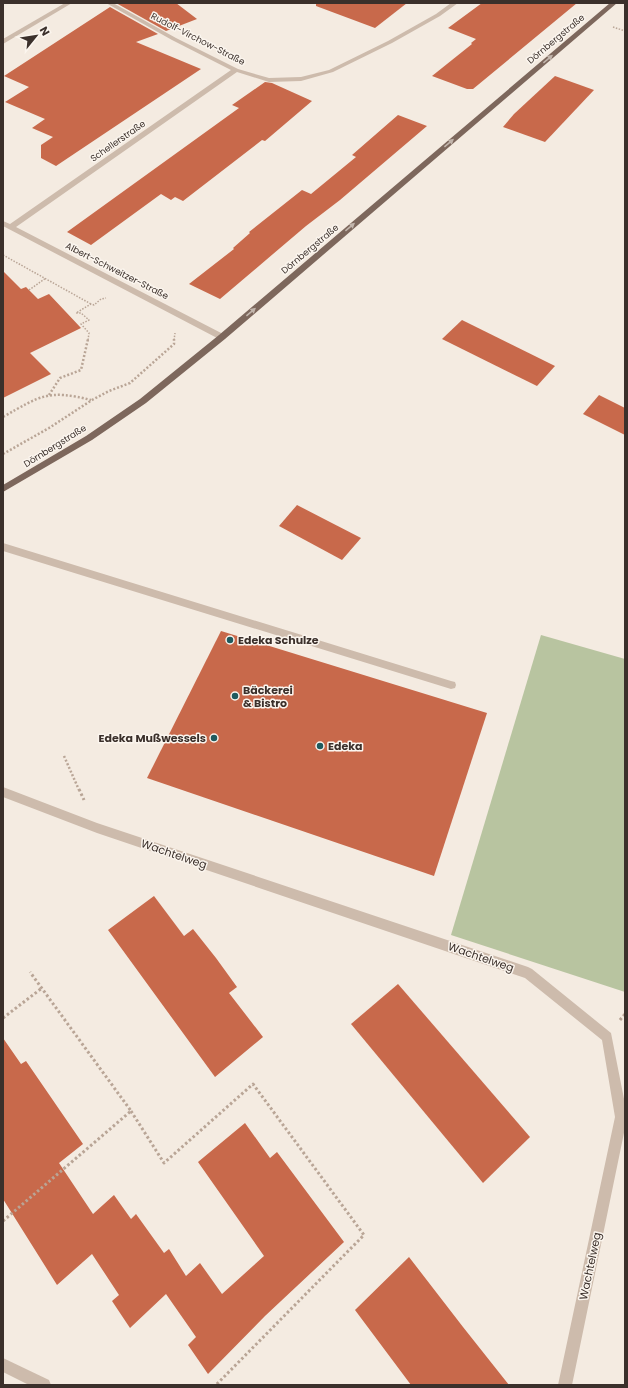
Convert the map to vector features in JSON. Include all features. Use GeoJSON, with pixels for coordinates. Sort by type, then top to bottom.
{"type":"FeatureCollection","features":[{"type":"Feature","properties":{"kind":"main road","name":"Dörnbergstraße"},"geometry":{"type":"LineString","coordinates":[[3,489],[89,438],[143,401],[222,337],[614,3]]}},
{"type":"Feature","properties":{"kind":"street"},"geometry":{"type":"LineString","coordinates":[[3,42],[69,3]]}},
{"type":"Feature","properties":{"kind":"street","name":"Rudolf-Virchow-Straße"},"geometry":{"type":"LineString","coordinates":[[109,3],[236,70],[269,80],[301,79],[331,71],[390,42],[438,15],[455,3]]}},
{"type":"Feature","properties":{"kind":"street","name":"Schellerstraße"},"geometry":{"type":"LineString","coordinates":[[6,225],[236,70]]}},
{"type":"Feature","properties":{"kind":"street","name":"Albert-Schweitzer-Straße"},"geometry":{"type":"LineString","coordinates":[[6,225],[222,337]]}},
{"type":"Feature","properties":{"kind":"street"},"geometry":{"type":"LineString","coordinates":[[3,547],[451,685]]}},
{"type":"Feature","properties":{"kind":"street","name":"Wachtelweg"},"geometry":{"type":"LineString","coordinates":[[3,792],[97,828],[528,973],[607,1037],[621,1117],[565,1385]]}},
{"type":"Feature","properties":{"kind":"street"},"geometry":{"type":"LineString","coordinates":[[3,1365],[44,1385]]}},
{"type":"Feature","properties":{"kind":"path"},"geometry":{"type":"LineString","coordinates":[[3,255],[91,304]]}},
{"type":"Feature","properties":{"kind":"path"},"geometry":{"type":"LineString","coordinates":[[29,290],[46,278]]}},
{"type":"Feature","properties":{"kind":"path"},"geometry":{"type":"LineString","coordinates":[[49,395],[60,378],[82,370],[89,333],[81,324],[89,320],[81,313],[76,314],[91,304],[94,305],[101,299],[111,297]]}},
{"type":"Feature","properties":{"kind":"path"},"geometry":{"type":"LineString","coordinates":[[3,454],[49,428],[108,391],[130,383],[174,344],[175,333],[170,329]]}},
{"type":"Feature","properties":{"kind":"path"},"geometry":{"type":"LineString","coordinates":[[3,418],[49,395],[68,394],[92,400]]}},
{"type":"Feature","properties":{"kind":"path"},"geometry":{"type":"LineString","coordinates":[[64,756],[97,828]]}},
{"type":"Feature","properties":{"kind":"path"},"geometry":{"type":"LineString","coordinates":[[30,972],[131,1112],[164,1163],[253,1084],[364,1235],[216,1385]]}},
{"type":"Feature","properties":{"kind":"path"},"geometry":{"type":"LineString","coordinates":[[3,1018],[42,988]]}},
{"type":"Feature","properties":{"kind":"path"},"geometry":{"type":"LineString","coordinates":[[3,1221],[131,1112]]}},
{"type":"Feature","properties":{"kind":"green space"},"geometry":{"type":"Polygon","coordinates":[[[541,635],[625,659],[625,992],[451,935],[541,635]]]}},
{"type":"Feature","properties":{"kind":"building"},"geometry":{"type":"Polygon","coordinates":[[[116,3],[176,3],[197,19],[166,31],[116,3]]]}},
{"type":"Feature","properties":{"kind":"building"},"geometry":{"type":"Polygon","coordinates":[[[316,3],[407,3],[375,28],[316,6],[316,3]]]}},
{"type":"Feature","properties":{"kind":"building"},"geometry":{"type":"Polygon","coordinates":[[[482,3],[577,3],[473,89],[467,89],[432,76],[472,44],[471,43],[476,39],[448,28],[482,3]]]}},
{"type":"Feature","properties":{"kind":"building"},"geometry":{"type":"Polygon","coordinates":[[[110,7],[158,34],[136,42],[201,69],[56,166],[41,158],[41,145],[53,137],[32,128],[45,119],[5,102],[29,87],[4,76],[110,7]]]}},
{"type":"Feature","properties":{"kind":"building"},"geometry":{"type":"Polygon","coordinates":[[[555,76],[594,90],[545,142],[503,127],[514,114],[555,76]]]}},
{"type":"Feature","properties":{"kind":"building"},"geometry":{"type":"Polygon","coordinates":[[[265,82],[272,83],[312,101],[265,141],[262,140],[183,201],[175,197],[171,200],[161,194],[91,245],[67,232],[239,108],[232,105],[265,82]]]}},
{"type":"Feature","properties":{"kind":"building"},"geometry":{"type":"Polygon","coordinates":[[[398,115],[427,126],[220,299],[189,284],[234,249],[233,248],[250,233],[249,232],[302,190],[311,194],[356,157],[352,155],[398,115]]]}},
{"type":"Feature","properties":{"kind":"building"},"geometry":{"type":"Polygon","coordinates":[[[3,271],[21,289],[26,287],[38,299],[49,294],[81,328],[30,353],[51,374],[3,398],[3,271]]]}},
{"type":"Feature","properties":{"kind":"building"},"geometry":{"type":"Polygon","coordinates":[[[462,320],[555,366],[537,386],[442,339],[462,320]]]}},
{"type":"Feature","properties":{"kind":"building"},"geometry":{"type":"Polygon","coordinates":[[[599,395],[625,408],[625,435],[583,414],[599,395]]]}},
{"type":"Feature","properties":{"kind":"building"},"geometry":{"type":"Polygon","coordinates":[[[297,505],[361,538],[342,560],[279,526],[297,505]]]}},
{"type":"Feature","properties":{"kind":"building","name":"Edeka"},"geometry":{"type":"Polygon","coordinates":[[[221,631],[487,713],[434,876],[147,778],[221,631]]]}},
{"type":"Feature","properties":{"kind":"building"},"geometry":{"type":"Polygon","coordinates":[[[154,896],[184,936],[193,929],[216,958],[237,987],[229,993],[263,1037],[215,1077],[108,930],[154,896]]]}},
{"type":"Feature","properties":{"kind":"building"},"geometry":{"type":"Polygon","coordinates":[[[398,984],[530,1137],[483,1183],[351,1024],[398,984]]]}},
{"type":"Feature","properties":{"kind":"building"},"geometry":{"type":"Polygon","coordinates":[[[3,1038],[21,1064],[26,1061],[83,1144],[59,1163],[93,1214],[114,1195],[131,1219],[136,1214],[164,1253],[169,1249],[186,1276],[200,1263],[222,1294],[264,1256],[198,1162],[245,1123],[270,1158],[277,1152],[344,1242],[265,1316],[208,1374],[188,1345],[196,1337],[166,1294],[130,1328],[112,1301],[119,1295],[92,1254],[57,1285],[3,1199],[3,1038]]]}},
{"type":"Feature","properties":{"kind":"building"},"geometry":{"type":"Polygon","coordinates":[[[409,1257],[509,1385],[411,1385],[355,1310],[409,1257]]]}},
{"type":"Feature","properties":{"kind":"place","name":"Edeka Schulze"},"geometry":{"type":"Point","coordinates":[230,640]}},
{"type":"Feature","properties":{"kind":"place","name":"Bäckerei & Bistro"},"geometry":{"type":"Point","coordinates":[235,696]}},
{"type":"Feature","properties":{"kind":"place","name":"Edeka Mußwessels"},"geometry":{"type":"Point","coordinates":[214,738]}},
{"type":"Feature","properties":{"kind":"place","name":"Edeka"},"geometry":{"type":"Point","coordinates":[320,746]}}]}
